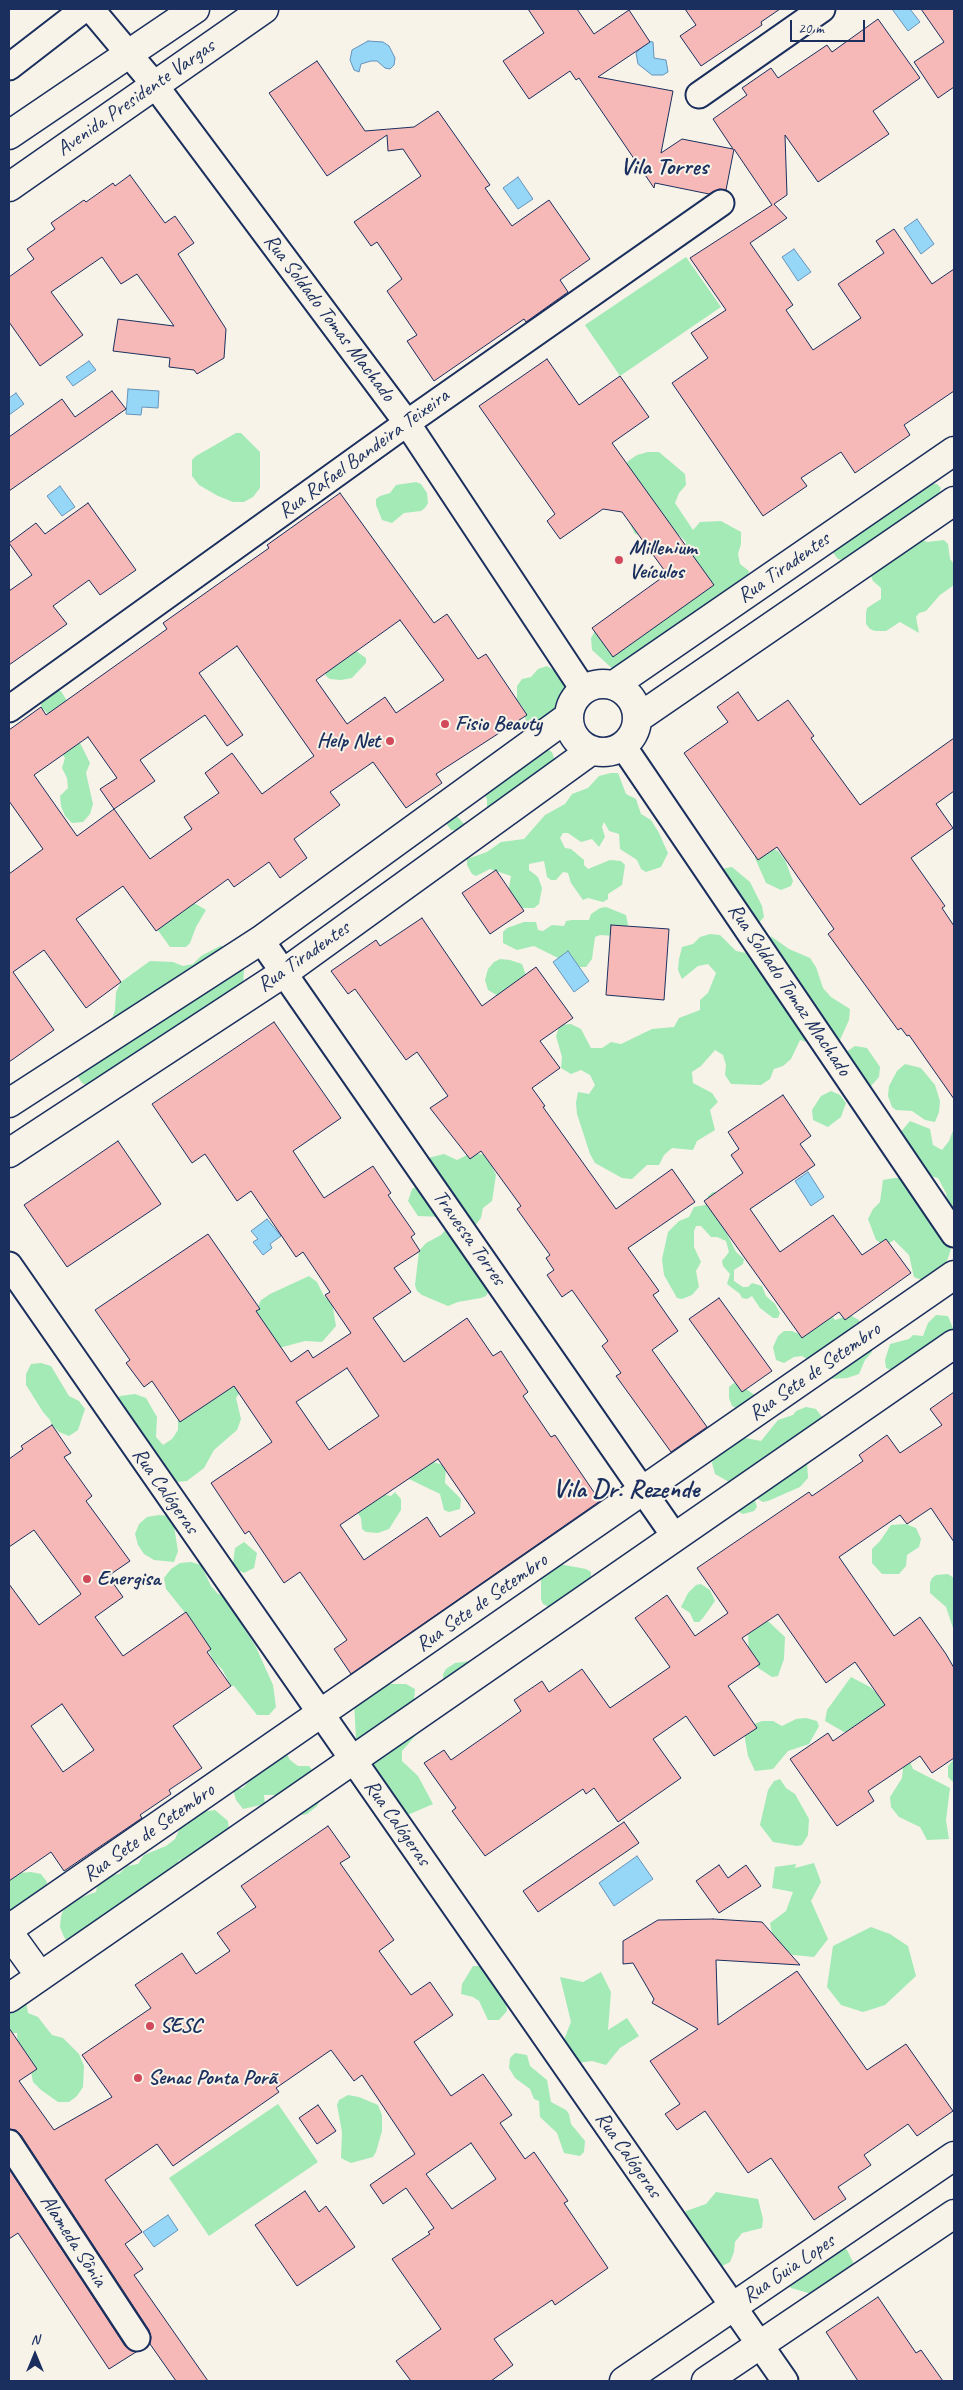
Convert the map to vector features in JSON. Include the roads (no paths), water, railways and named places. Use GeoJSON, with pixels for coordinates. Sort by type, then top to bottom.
{"type":"FeatureCollection","features":[{"type":"Feature","properties":{"kind":"main road","name":"Avenida Presidente Vargas"},"geometry":{"type":"LineString","coordinates":[[9,135],[195,9]]}},
{"type":"Feature","properties":{"kind":"main road","name":"Avenida Presidente Vargas"},"geometry":{"type":"LineString","coordinates":[[9,187],[264,9]]}},
{"type":"Feature","properties":{"kind":"main road","name":"Rua Tiradentes"},"geometry":{"type":"LineString","coordinates":[[614,685],[954,451]]}},
{"type":"Feature","properties":{"kind":"main road","name":"Rua Tiradentes"},"geometry":{"type":"LineString","coordinates":[[638,718],[954,501]]}},
{"type":"Feature","properties":{"kind":"main road"},"geometry":{"type":"LineString","coordinates":[[604,683],[614,685],[624,690],[632,698],[638,718],[631,738],[623,746],[608,752],[592,750],[575,738],[570,728],[568,718],[575,697],[583,690],[604,683]]}},
{"type":"Feature","properties":{"kind":"main road","name":"Rua Tiradentes"},"geometry":{"type":"LineString","coordinates":[[9,1103],[261,940],[568,718]]}},
{"type":"Feature","properties":{"kind":"main road","name":"Rua Tiradentes"},"geometry":{"type":"LineString","coordinates":[[9,1153],[285,972],[592,750]]}},
{"type":"Feature","properties":{"kind":"main road","name":"Rua Sete de Setembro"},"geometry":{"type":"LineString","coordinates":[[9,1929],[321,1715],[954,1275]]}},
{"type":"Feature","properties":{"kind":"main road"},"geometry":{"type":"LineString","coordinates":[[9,1998],[954,1344]]}},
{"type":"Feature","properties":{"kind":"main road"},"geometry":{"type":"LineString","coordinates":[[9,1933],[40,1976]]}},
{"type":"Feature","properties":{"kind":"main road","name":"Rua Guia Lopes"},"geometry":{"type":"LineString","coordinates":[[624,2381],[954,2156]]}},
{"type":"Feature","properties":{"kind":"main road"},"geometry":{"type":"LineString","coordinates":[[706,2381],[954,2214]]}},
{"type":"Feature","properties":{"kind":"street"},"geometry":{"type":"LineString","coordinates":[[9,67],[84,9]]}},
{"type":"Feature","properties":{"kind":"street","name":"Rua Soldado Tomas Machado"},"geometry":{"type":"LineString","coordinates":[[91,9],[128,56],[154,84],[407,423],[583,690]]}},
{"type":"Feature","properties":{"kind":"street"},"geometry":{"type":"LineString","coordinates":[[699,95],[822,9]]}},
{"type":"Feature","properties":{"kind":"street","name":"Rua Rafael Bandeira Teixeira"},"geometry":{"type":"LineString","coordinates":[[9,709],[407,423],[721,203]]}},
{"type":"Feature","properties":{"kind":"street","name":"Rua Soldado Tomaz Machado"},"geometry":{"type":"LineString","coordinates":[[623,746],[954,1234]]}},
{"type":"Feature","properties":{"kind":"street","name":"Travessa Torres"},"geometry":{"type":"LineString","coordinates":[[261,940],[675,1537]]}},
{"type":"Feature","properties":{"kind":"street","name":"Rua Calógeras"},"geometry":{"type":"LineString","coordinates":[[9,1265],[785,2381]]}},
{"type":"Feature","properties":{"kind":"street","name":"Alameda Sônia"},"geometry":{"type":"LineString","coordinates":[[9,2143],[137,2338]]}},
{"type":"Feature","properties":{"kind":"water"},"geometry":{"type":"Polygon","coordinates":[[[892,9],[910,9],[920,22],[908,31],[892,9]]]}},
{"type":"Feature","properties":{"kind":"water"},"geometry":{"type":"Polygon","coordinates":[[[368,41],[383,42],[389,46],[395,58],[394,65],[390,69],[385,68],[377,61],[371,61],[361,64],[359,72],[354,70],[350,60],[352,50],[368,41]]]}},
{"type":"Feature","properties":{"kind":"water"},"geometry":{"type":"Polygon","coordinates":[[[647,41],[653,42],[654,58],[666,60],[668,72],[663,75],[652,75],[638,64],[636,53],[647,41]]]}},
{"type":"Feature","properties":{"kind":"water"},"geometry":{"type":"Polygon","coordinates":[[[518,177],[533,199],[518,209],[503,188],[518,177]]]}},
{"type":"Feature","properties":{"kind":"water"},"geometry":{"type":"Polygon","coordinates":[[[917,219],[934,244],[921,254],[904,228],[917,219]]]}},
{"type":"Feature","properties":{"kind":"water"},"geometry":{"type":"Polygon","coordinates":[[[794,249],[811,272],[798,281],[782,257],[794,249]]]}},
{"type":"Feature","properties":{"kind":"water"},"geometry":{"type":"Polygon","coordinates":[[[89,361],[96,370],[73,386],[66,377],[89,361]]]}},
{"type":"Feature","properties":{"kind":"water"},"geometry":{"type":"Polygon","coordinates":[[[128,389],[159,391],[158,408],[142,407],[141,415],[126,414],[128,389]]]}},
{"type":"Feature","properties":{"kind":"water"},"geometry":{"type":"Polygon","coordinates":[[[16,393],[24,404],[9,415],[9,398],[16,393]]]}},
{"type":"Feature","properties":{"kind":"water"},"geometry":{"type":"Polygon","coordinates":[[[60,486],[75,507],[62,516],[47,496],[60,486]]]}},
{"type":"Feature","properties":{"kind":"water"},"geometry":{"type":"Polygon","coordinates":[[[568,951],[589,981],[574,992],[553,962],[568,951]]]}},
{"type":"Feature","properties":{"kind":"water"},"geometry":{"type":"Polygon","coordinates":[[[808,1172],[824,1197],[811,1206],[795,1181],[808,1172]]]}},
{"type":"Feature","properties":{"kind":"water"},"geometry":{"type":"Polygon","coordinates":[[[267,1219],[281,1236],[270,1244],[272,1248],[263,1255],[253,1242],[258,1239],[251,1231],[267,1219]]]}},
{"type":"Feature","properties":{"kind":"water"},"geometry":{"type":"Polygon","coordinates":[[[637,1856],[653,1879],[614,1906],[599,1883],[637,1856]]]}},
{"type":"Feature","properties":{"kind":"water"},"geometry":{"type":"Polygon","coordinates":[[[168,2215],[178,2230],[154,2247],[143,2232],[168,2215]]]}},
{"type":"Feature","properties":{"kind":"place","name":"Millenium Veículos"},"geometry":{"type":"Point","coordinates":[619,560]}},
{"type":"Feature","properties":{"kind":"place","name":"Fisio Beauty"},"geometry":{"type":"Point","coordinates":[445,724]}},
{"type":"Feature","properties":{"kind":"place","name":"Help Net"},"geometry":{"type":"Point","coordinates":[390,741]}},
{"type":"Feature","properties":{"kind":"place","name":"Energisa"},"geometry":{"type":"Point","coordinates":[87,1579]}},
{"type":"Feature","properties":{"kind":"place","name":"SESC"},"geometry":{"type":"Point","coordinates":[150,2026]}},
{"type":"Feature","properties":{"kind":"place","name":"Senac Ponta Porã"},"geometry":{"type":"Point","coordinates":[138,2078]}},
{"type":"Feature","properties":{"kind":"district","name":"Vila Torres"},"geometry":{"type":"Point","coordinates":[664,168]}},
{"type":"Feature","properties":{"kind":"district","name":"Vila Dr. Rezende"},"geometry":{"type":"Point","coordinates":[626,1490]}}]}
